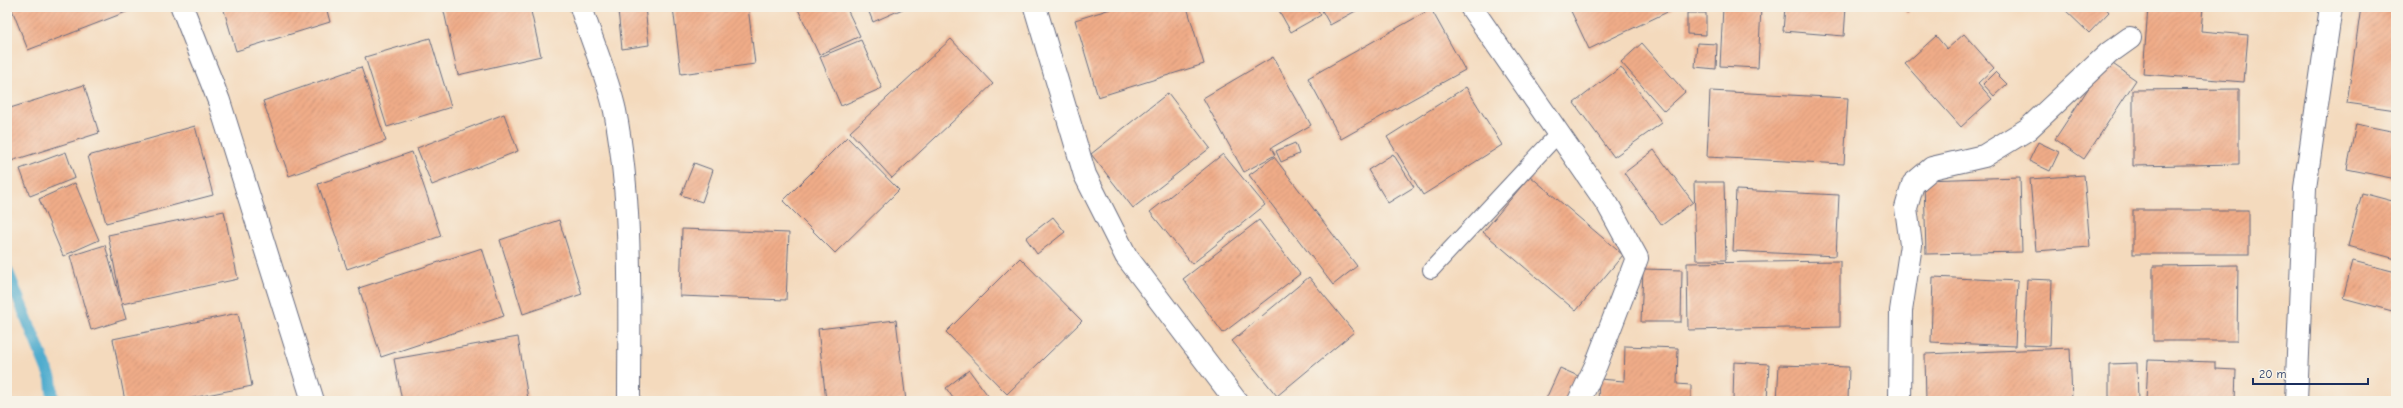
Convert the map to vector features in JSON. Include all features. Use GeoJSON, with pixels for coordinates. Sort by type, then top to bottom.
{"type":"FeatureCollection","features":[{"type":"Feature","properties":{"kind":"street"},"geometry":{"type":"LineString","coordinates":[[182,7],[219,101],[313,401]]}},
{"type":"Feature","properties":{"kind":"street"},"geometry":{"type":"LineString","coordinates":[[581,7],[614,109],[624,167],[628,266],[629,401]]}},
{"type":"Feature","properties":{"kind":"street"},"geometry":{"type":"LineString","coordinates":[[1035,7],[1086,175],[1126,256],[1236,401]]}},
{"type":"Feature","properties":{"kind":"street"},"geometry":{"type":"LineString","coordinates":[[1471,7],[1608,205],[1637,258],[1596,365],[1579,401]]}},
{"type":"Feature","properties":{"kind":"street"},"geometry":{"type":"LineString","coordinates":[[2296,401],[2305,188],[2331,7]]}},
{"type":"Feature","properties":{"kind":"street"},"geometry":{"type":"LineString","coordinates":[[1900,401],[1901,311],[1911,245],[1906,208],[1913,184],[1932,168],[1984,156],[2028,129],[2109,53],[2130,38]]}},
{"type":"Feature","properties":{"kind":"lane"},"geometry":{"type":"LineString","coordinates":[[1431,270],[1559,133]]}},
{"type":"Feature","properties":{"kind":"building"},"geometry":{"type":"Polygon","coordinates":[[[11,7],[139,7],[28,50],[11,7]]]}},
{"type":"Feature","properties":{"kind":"building"},"geometry":{"type":"Polygon","coordinates":[[[223,7],[326,7],[330,22],[236,51],[223,7]]]}},
{"type":"Feature","properties":{"kind":"building"},"geometry":{"type":"Polygon","coordinates":[[[443,7],[530,7],[541,56],[458,75],[443,7]]]}},
{"type":"Feature","properties":{"kind":"building"},"geometry":{"type":"Polygon","coordinates":[[[645,7],[649,45],[622,49],[618,10],[645,7]]]}},
{"type":"Feature","properties":{"kind":"building"},"geometry":{"type":"Polygon","coordinates":[[[673,7],[748,7],[755,64],[681,74],[673,7]]]}},
{"type":"Feature","properties":{"kind":"building"},"geometry":{"type":"Polygon","coordinates":[[[797,7],[846,7],[860,36],[819,55],[797,7]]]}},
{"type":"Feature","properties":{"kind":"building"},"geometry":{"type":"Polygon","coordinates":[[[867,7],[907,7],[873,22],[867,7]]]}},
{"type":"Feature","properties":{"kind":"building"},"geometry":{"type":"Polygon","coordinates":[[[1117,7],[1187,7],[1204,64],[1098,97],[1075,20],[1117,7]]]}},
{"type":"Feature","properties":{"kind":"building"},"geometry":{"type":"Polygon","coordinates":[[[1277,7],[1316,7],[1321,15],[1291,32],[1277,7]]]}},
{"type":"Feature","properties":{"kind":"building"},"geometry":{"type":"Polygon","coordinates":[[[1320,7],[1363,7],[1330,25],[1320,7]]]}},
{"type":"Feature","properties":{"kind":"building"},"geometry":{"type":"Polygon","coordinates":[[[1569,7],[1678,7],[1589,49],[1569,7]]]}},
{"type":"Feature","properties":{"kind":"building"},"geometry":{"type":"Polygon","coordinates":[[[1723,7],[1761,7],[1758,68],[1720,66],[1723,7]]]}},
{"type":"Feature","properties":{"kind":"building"},"geometry":{"type":"Polygon","coordinates":[[[1785,7],[1846,7],[1844,36],[1783,31],[1785,7]]]}},
{"type":"Feature","properties":{"kind":"building"},"geometry":{"type":"Polygon","coordinates":[[[1901,7],[1915,7],[1907,14],[1901,7]]]}},
{"type":"Feature","properties":{"kind":"building"},"geometry":{"type":"Polygon","coordinates":[[[2062,7],[2105,7],[2109,12],[2089,33],[2062,7]]]}},
{"type":"Feature","properties":{"kind":"building"},"geometry":{"type":"Polygon","coordinates":[[[2148,7],[2203,7],[2201,31],[2248,35],[2244,82],[2143,74],[2148,7]]]}},
{"type":"Feature","properties":{"kind":"building"},"geometry":{"type":"Polygon","coordinates":[[[2361,7],[2396,7],[2396,110],[2347,103],[2361,7]]]}},
{"type":"Feature","properties":{"kind":"building"},"geometry":{"type":"Polygon","coordinates":[[[1431,9],[1465,70],[1341,139],[1308,78],[1431,9]]]}},
{"type":"Feature","properties":{"kind":"building"},"geometry":{"type":"Polygon","coordinates":[[[1687,13],[1706,13],[1706,35],[1687,34],[1687,13]]]}},
{"type":"Feature","properties":{"kind":"building"},"geometry":{"type":"Polygon","coordinates":[[[1964,34],[1994,68],[1978,83],[1992,99],[1961,127],[1905,64],[1936,36],[1947,49],[1964,34]]]}},
{"type":"Feature","properties":{"kind":"building"},"geometry":{"type":"Polygon","coordinates":[[[430,38],[451,107],[387,127],[365,57],[430,38]]]}},
{"type":"Feature","properties":{"kind":"building"},"geometry":{"type":"Polygon","coordinates":[[[951,39],[993,84],[892,178],[850,132],[951,39]]]}},
{"type":"Feature","properties":{"kind":"building"},"geometry":{"type":"Polygon","coordinates":[[[861,40],[882,88],[841,106],[820,57],[861,40]]]}},
{"type":"Feature","properties":{"kind":"building"},"geometry":{"type":"Polygon","coordinates":[[[1642,43],[1685,92],[1664,111],[1621,62],[1642,43]]]}},
{"type":"Feature","properties":{"kind":"building"},"geometry":{"type":"Polygon","coordinates":[[[1697,43],[1717,44],[1716,69],[1695,67],[1697,43]]]}},
{"type":"Feature","properties":{"kind":"building"},"geometry":{"type":"Polygon","coordinates":[[[1273,57],[1311,125],[1271,148],[1275,155],[1244,172],[1203,98],[1273,57]]]}},
{"type":"Feature","properties":{"kind":"building"},"geometry":{"type":"Polygon","coordinates":[[[2107,60],[2136,80],[2084,159],[2055,139],[2107,60]]]}},
{"type":"Feature","properties":{"kind":"building"},"geometry":{"type":"Polygon","coordinates":[[[361,67],[386,141],[289,176],[263,101],[361,67]]]}},
{"type":"Feature","properties":{"kind":"building"},"geometry":{"type":"Polygon","coordinates":[[[1621,67],[1662,123],[1614,157],[1574,103],[1621,67]]]}},
{"type":"Feature","properties":{"kind":"building"},"geometry":{"type":"Polygon","coordinates":[[[1995,72],[2007,84],[1994,96],[1983,84],[1995,72]]]}},
{"type":"Feature","properties":{"kind":"building"},"geometry":{"type":"Polygon","coordinates":[[[84,85],[99,133],[11,161],[7,149],[7,109],[84,85]]]}},
{"type":"Feature","properties":{"kind":"building"},"geometry":{"type":"Polygon","coordinates":[[[1466,87],[1502,145],[1423,195],[1387,137],[1466,87]]]}},
{"type":"Feature","properties":{"kind":"building"},"geometry":{"type":"Polygon","coordinates":[[[2239,89],[2239,164],[2133,166],[2133,90],[2239,89]]]}},
{"type":"Feature","properties":{"kind":"building"},"geometry":{"type":"Polygon","coordinates":[[[1710,91],[1848,98],[1844,164],[1707,157],[1710,91]]]}},
{"type":"Feature","properties":{"kind":"building"},"geometry":{"type":"Polygon","coordinates":[[[1168,93],[1210,148],[1133,208],[1091,154],[1168,93]]]}},
{"type":"Feature","properties":{"kind":"building"},"geometry":{"type":"Polygon","coordinates":[[[504,114],[518,151],[432,185],[417,148],[504,114]]]}},
{"type":"Feature","properties":{"kind":"building"},"geometry":{"type":"Polygon","coordinates":[[[2356,124],[2396,132],[2396,179],[2347,169],[2356,124]]]}},
{"type":"Feature","properties":{"kind":"building"},"geometry":{"type":"Polygon","coordinates":[[[195,126],[213,195],[106,223],[88,156],[195,126]]]}},
{"type":"Feature","properties":{"kind":"building"},"geometry":{"type":"Polygon","coordinates":[[[847,137],[899,190],[835,253],[783,201],[847,137]]]}},
{"type":"Feature","properties":{"kind":"building"},"geometry":{"type":"Polygon","coordinates":[[[2038,142],[2059,152],[2050,171],[2029,161],[2038,142]]]}},
{"type":"Feature","properties":{"kind":"building"},"geometry":{"type":"Polygon","coordinates":[[[1295,143],[1299,154],[1281,162],[1276,151],[1295,143]]]}},
{"type":"Feature","properties":{"kind":"building"},"geometry":{"type":"Polygon","coordinates":[[[1654,150],[1693,202],[1662,225],[1624,173],[1654,150]]]}},
{"type":"Feature","properties":{"kind":"building"},"geometry":{"type":"Polygon","coordinates":[[[66,152],[75,178],[30,196],[20,169],[66,152]]]}},
{"type":"Feature","properties":{"kind":"building"},"geometry":{"type":"Polygon","coordinates":[[[412,152],[441,236],[347,269],[318,184],[412,152]]]}},
{"type":"Feature","properties":{"kind":"building"},"geometry":{"type":"Polygon","coordinates":[[[1223,154],[1265,205],[1192,264],[1150,212],[1223,154]]]}},
{"type":"Feature","properties":{"kind":"building"},"geometry":{"type":"Polygon","coordinates":[[[1393,154],[1414,187],[1388,203],[1368,170],[1393,154]]]}},
{"type":"Feature","properties":{"kind":"building"},"geometry":{"type":"Polygon","coordinates":[[[1274,157],[1357,266],[1333,285],[1249,175],[1274,157]]]}},
{"type":"Feature","properties":{"kind":"building"},"geometry":{"type":"Polygon","coordinates":[[[694,163],[713,170],[702,202],[681,195],[694,163]]]}},
{"type":"Feature","properties":{"kind":"building"},"geometry":{"type":"Polygon","coordinates":[[[2084,175],[2090,247],[2036,251],[2030,179],[2084,175]]]}},
{"type":"Feature","properties":{"kind":"building"},"geometry":{"type":"Polygon","coordinates":[[[1530,176],[1623,255],[1576,311],[1483,232],[1530,176]]]}},
{"type":"Feature","properties":{"kind":"building"},"geometry":{"type":"Polygon","coordinates":[[[2020,177],[2022,252],[1926,254],[1924,180],[2020,177]]]}},
{"type":"Feature","properties":{"kind":"building"},"geometry":{"type":"Polygon","coordinates":[[[1694,182],[1724,182],[1726,260],[1696,260],[1694,182]]]}},
{"type":"Feature","properties":{"kind":"building"},"geometry":{"type":"Polygon","coordinates":[[[75,183],[99,240],[63,256],[39,199],[75,183]]]}},
{"type":"Feature","properties":{"kind":"building"},"geometry":{"type":"Polygon","coordinates":[[[1736,190],[1839,195],[1836,256],[1733,251],[1736,190]]]}},
{"type":"Feature","properties":{"kind":"building"},"geometry":{"type":"Polygon","coordinates":[[[2362,193],[2396,202],[2396,259],[2348,246],[2362,193]]]}},
{"type":"Feature","properties":{"kind":"building"},"geometry":{"type":"Polygon","coordinates":[[[2133,210],[2249,210],[2249,254],[2133,254],[2133,210]]]}},
{"type":"Feature","properties":{"kind":"building"},"geometry":{"type":"Polygon","coordinates":[[[224,211],[238,279],[122,304],[108,235],[224,211]]]}},
{"type":"Feature","properties":{"kind":"building"},"geometry":{"type":"Polygon","coordinates":[[[1053,217],[1065,232],[1037,254],[1026,238],[1053,217]]]}},
{"type":"Feature","properties":{"kind":"building"},"geometry":{"type":"Polygon","coordinates":[[[559,220],[582,294],[523,314],[500,240],[559,220]]]}},
{"type":"Feature","properties":{"kind":"building"},"geometry":{"type":"Polygon","coordinates":[[[1259,220],[1300,274],[1223,333],[1183,279],[1259,220]]]}},
{"type":"Feature","properties":{"kind":"building"},"geometry":{"type":"Polygon","coordinates":[[[682,229],[789,233],[786,300],[680,296],[682,229]]]}},
{"type":"Feature","properties":{"kind":"building"},"geometry":{"type":"Polygon","coordinates":[[[105,245],[126,319],[91,330],[70,256],[105,245]]]}},
{"type":"Feature","properties":{"kind":"building"},"geometry":{"type":"Polygon","coordinates":[[[482,248],[504,316],[381,357],[359,288],[482,248]]]}},
{"type":"Feature","properties":{"kind":"building"},"geometry":{"type":"Polygon","coordinates":[[[1020,258],[1082,321],[1007,394],[946,332],[1020,258]]]}},
{"type":"Feature","properties":{"kind":"building"},"geometry":{"type":"Polygon","coordinates":[[[1840,261],[1840,327],[1688,330],[1687,263],[1840,261]]]}},
{"type":"Feature","properties":{"kind":"building"},"geometry":{"type":"Polygon","coordinates":[[[2353,261],[2396,272],[2396,312],[2343,298],[2353,261]]]}},
{"type":"Feature","properties":{"kind":"building"},"geometry":{"type":"Polygon","coordinates":[[[2238,265],[2237,341],[2153,341],[2153,266],[2238,265]]]}},
{"type":"Feature","properties":{"kind":"building"},"geometry":{"type":"Polygon","coordinates":[[[1643,269],[1682,270],[1681,322],[1641,322],[1643,269]]]}},
{"type":"Feature","properties":{"kind":"building"},"geometry":{"type":"Polygon","coordinates":[[[1309,277],[1354,332],[1277,396],[1232,341],[1309,277]]]}},
{"type":"Feature","properties":{"kind":"building"},"geometry":{"type":"Polygon","coordinates":[[[1933,277],[2018,281],[2015,346],[1931,342],[1933,277]]]}},
{"type":"Feature","properties":{"kind":"building"},"geometry":{"type":"Polygon","coordinates":[[[2027,279],[2052,280],[2050,346],[2024,345],[2027,279]]]}},
{"type":"Feature","properties":{"kind":"building"},"geometry":{"type":"Polygon","coordinates":[[[238,313],[252,386],[177,401],[125,401],[113,339],[238,313]]]}},
{"type":"Feature","properties":{"kind":"building"},"geometry":{"type":"Polygon","coordinates":[[[896,320],[906,401],[826,401],[818,329],[896,320]]]}},
{"type":"Feature","properties":{"kind":"building"},"geometry":{"type":"Polygon","coordinates":[[[518,337],[528,399],[402,401],[394,359],[518,337]]]}},
{"type":"Feature","properties":{"kind":"building"},"geometry":{"type":"Polygon","coordinates":[[[1625,346],[1678,348],[1677,384],[1691,385],[1691,401],[1598,401],[1599,379],[1624,381],[1625,346]]]}},
{"type":"Feature","properties":{"kind":"building"},"geometry":{"type":"Polygon","coordinates":[[[2070,348],[2072,401],[1926,401],[1925,354],[2070,348]]]}},
{"type":"Feature","properties":{"kind":"building"},"geometry":{"type":"Polygon","coordinates":[[[2148,360],[2215,362],[2215,369],[2236,370],[2235,401],[2146,401],[2148,360]]]}},
{"type":"Feature","properties":{"kind":"building"},"geometry":{"type":"Polygon","coordinates":[[[1734,362],[1769,364],[1767,401],[1733,401],[1734,362]]]}},
{"type":"Feature","properties":{"kind":"building"},"geometry":{"type":"Polygon","coordinates":[[[2137,363],[2138,401],[2109,401],[2109,364],[2137,363]]]}},
{"type":"Feature","properties":{"kind":"building"},"geometry":{"type":"Polygon","coordinates":[[[1779,365],[1849,367],[1848,401],[1777,401],[1779,365]]]}},
{"type":"Feature","properties":{"kind":"building"},"geometry":{"type":"Polygon","coordinates":[[[1560,368],[1585,379],[1575,401],[1545,401],[1560,368]]]}},
{"type":"Feature","properties":{"kind":"building"},"geometry":{"type":"Polygon","coordinates":[[[969,370],[992,401],[955,401],[946,388],[969,370]]]}},
{"type":"Feature","properties":{"kind":"waterway"},"geometry":{"type":"LineString","coordinates":[[7,270],[51,379],[53,401]]}}]}
